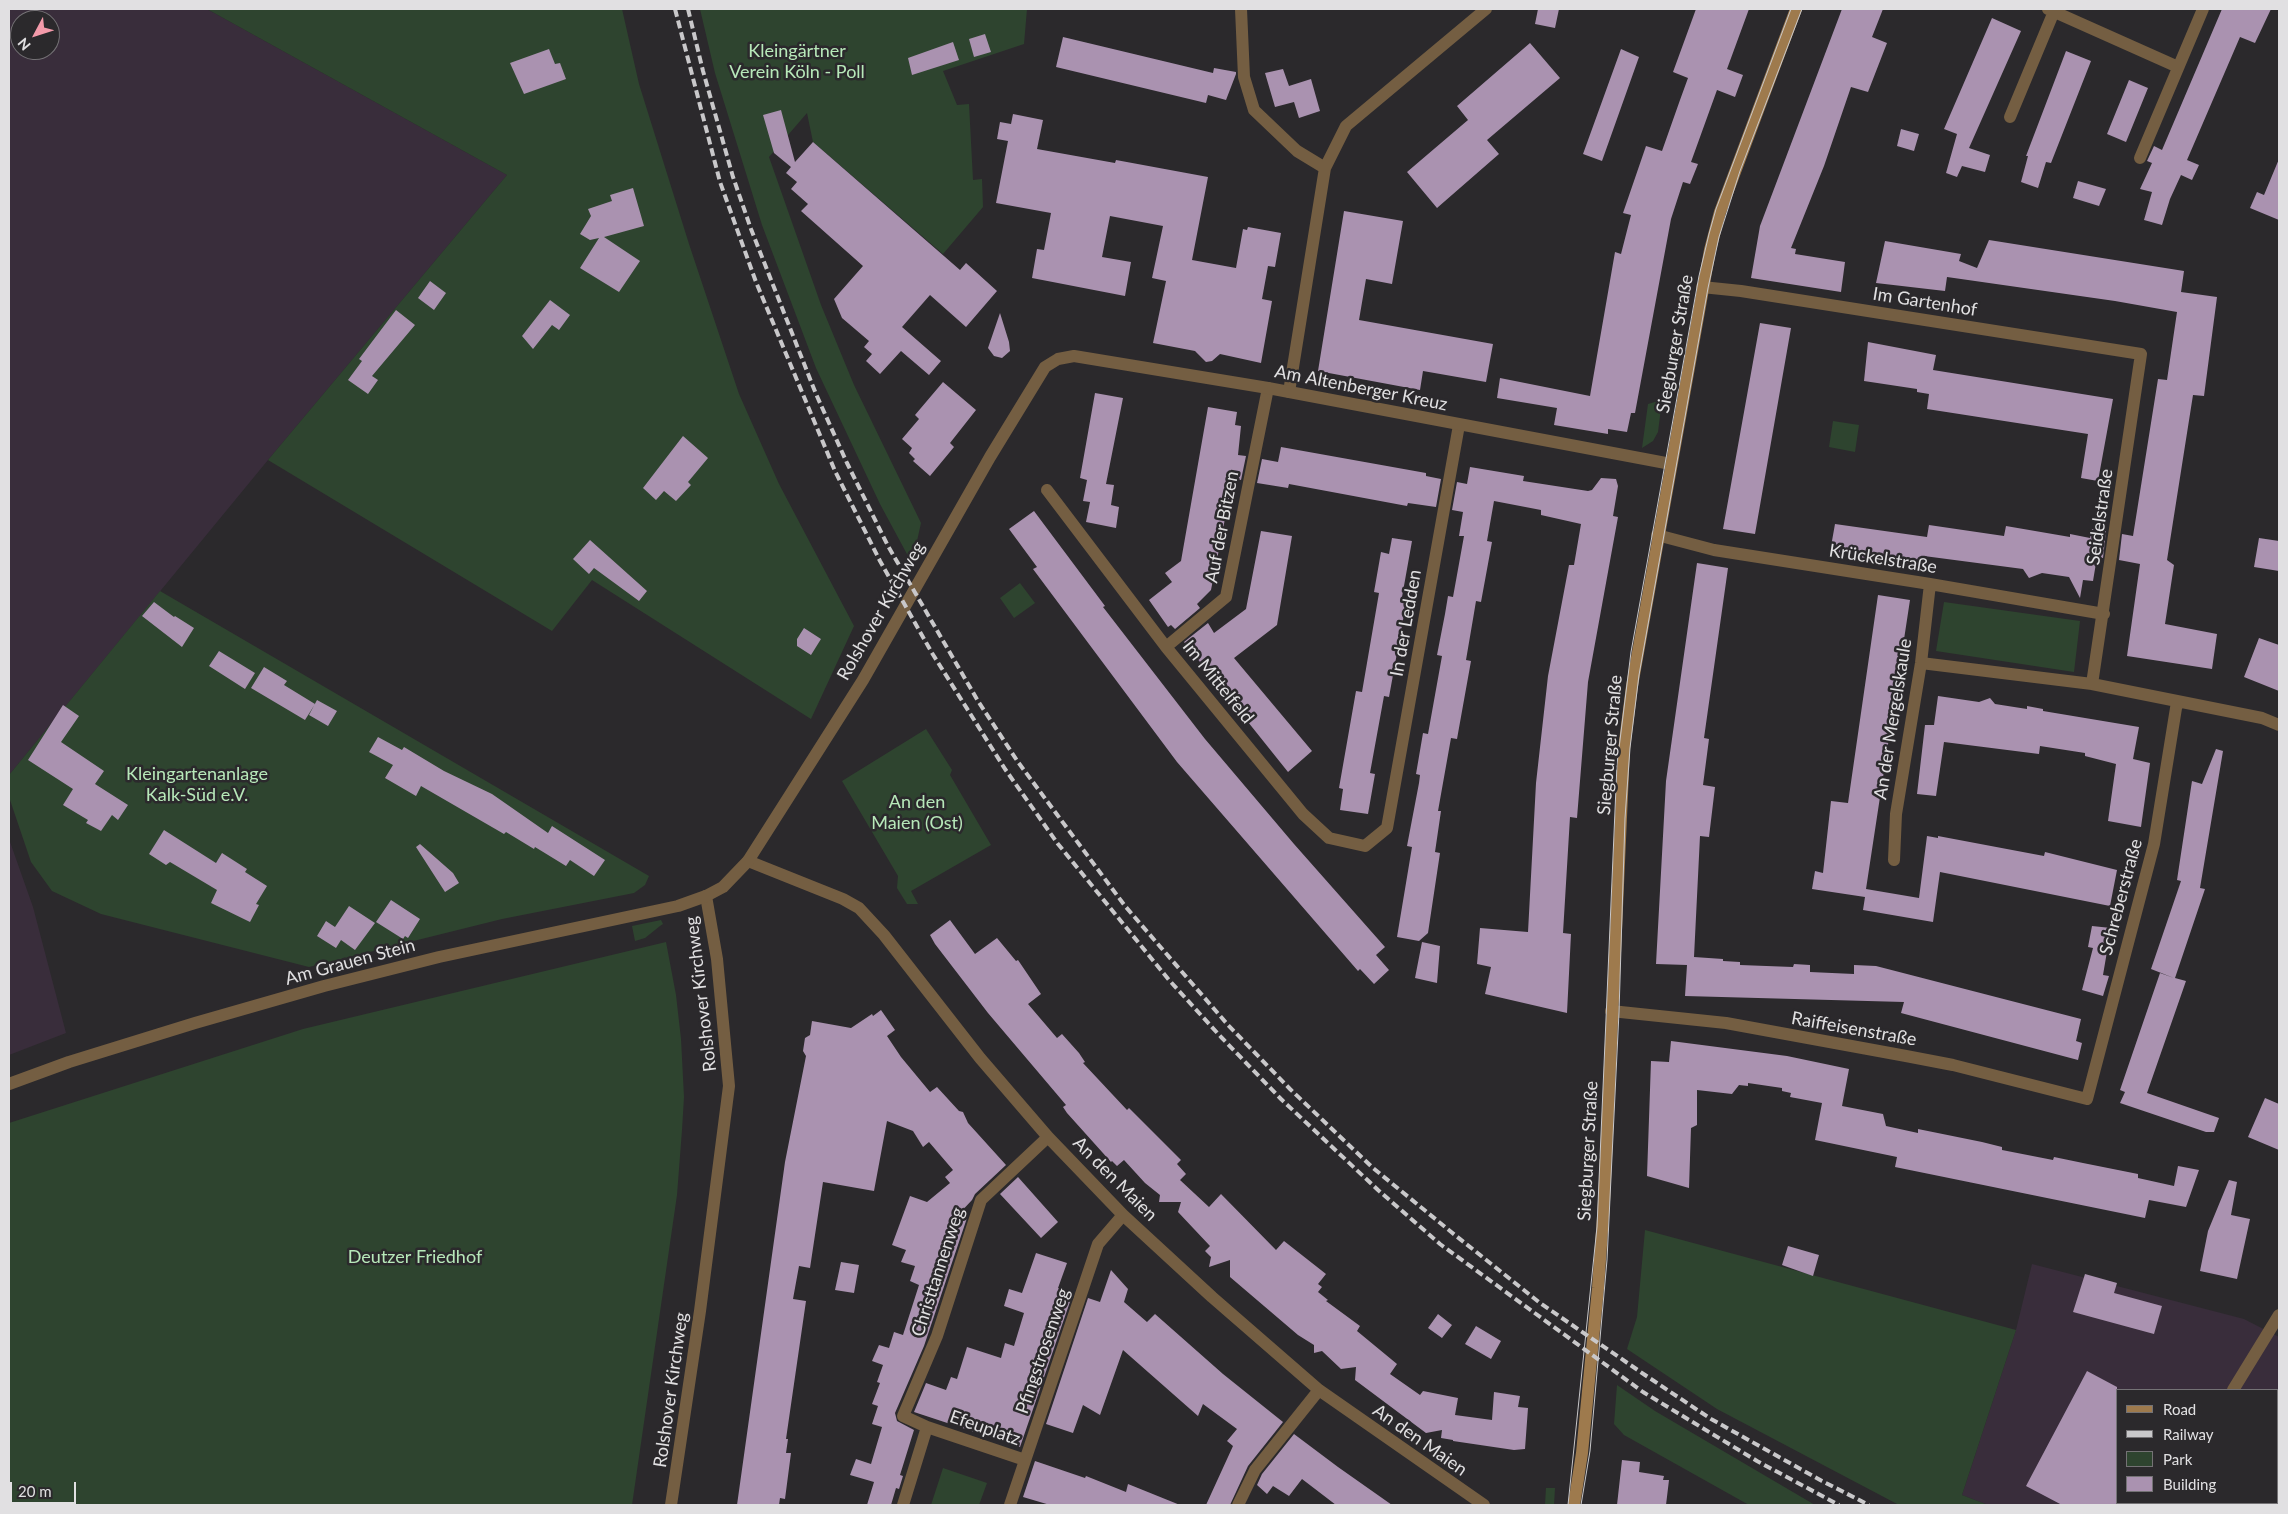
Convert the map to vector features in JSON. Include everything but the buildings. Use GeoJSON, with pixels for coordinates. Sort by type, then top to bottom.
{"type":"FeatureCollection","features":[{"type":"Feature","properties":{"kind":"main road","name":"Siegburger Straße"},"geometry":{"type":"LineString","coordinates":[[1574,1505],[1582,1453],[1599,1279],[1624,749],[1632,686],[1702,287],[1720,212],[1796,9]]}},
{"type":"Feature","properties":{"kind":"street"},"geometry":{"type":"LineString","coordinates":[[1241,9],[1244,77],[1254,110],[1297,152],[1325,168]]}},
{"type":"Feature","properties":{"kind":"street"},"geometry":{"type":"LineString","coordinates":[[1289,392],[1325,168],[1346,126],[1486,9]]}},
{"type":"Feature","properties":{"kind":"street"},"geometry":{"type":"LineString","coordinates":[[2140,158],[2203,9]]}},
{"type":"Feature","properties":{"kind":"street"},"geometry":{"type":"LineString","coordinates":[[2010,117],[2052,10],[2178,66]]}},
{"type":"Feature","properties":{"kind":"street","name":"Im Gartenhof"},"geometry":{"type":"LineString","coordinates":[[1702,287],[1759,294],[2141,354]]}},
{"type":"Feature","properties":{"kind":"street","name":"Seidelstraße"},"geometry":{"type":"LineString","coordinates":[[2092,684],[2104,614],[2141,354]]}},
{"type":"Feature","properties":{"kind":"street","name":"Am Altenberger Kreuz"},"geometry":{"type":"LineString","coordinates":[[1045,367],[1058,358],[1074,356],[1268,388],[1671,464]]}},
{"type":"Feature","properties":{"kind":"street","name":"Rolshover Kirchweg"},"geometry":{"type":"LineString","coordinates":[[672,1505],[729,1086],[717,959],[706,896],[723,887],[748,861],[863,680],[990,457],[1045,367]]}},
{"type":"Feature","properties":{"kind":"street","name":"Auf der Bitzen"},"geometry":{"type":"LineString","coordinates":[[1166,646],[1226,597],[1268,388]]}},
{"type":"Feature","properties":{"kind":"street","name":"In der Ledden"},"geometry":{"type":"LineString","coordinates":[[1387,828],[1459,425]]}},
{"type":"Feature","properties":{"kind":"street","name":"Im Mittelfeld"},"geometry":{"type":"LineString","coordinates":[[1047,490],[1166,646],[1303,814],[1329,838],[1365,846],[1387,828]]}},
{"type":"Feature","properties":{"kind":"street","name":"Krückelstraße"},"geometry":{"type":"LineString","coordinates":[[1657,535],[1714,550],[2104,614]]}},
{"type":"Feature","properties":{"kind":"street","name":"An der Mergelskaule"},"geometry":{"type":"LineString","coordinates":[[1894,860],[1896,814],[1921,663],[1930,584]]}},
{"type":"Feature","properties":{"kind":"street"},"geometry":{"type":"LineString","coordinates":[[1921,663],[2092,684],[2262,718],[2279,724]]}},
{"type":"Feature","properties":{"kind":"street","name":"Schreberstraße"},"geometry":{"type":"LineString","coordinates":[[2086,1100],[2154,844],[2177,702]]}},
{"type":"Feature","properties":{"kind":"street","name":"An den Maien"},"geometry":{"type":"LineString","coordinates":[[748,861],[843,899],[859,908],[884,935],[980,1058],[1048,1137],[1123,1215],[1319,1390],[1484,1505]]}},
{"type":"Feature","properties":{"kind":"street","name":"Am Grauen Stein"},"geometry":{"type":"LineString","coordinates":[[9,1084],[186,1025],[324,986],[439,957],[678,906],[706,896]]}},
{"type":"Feature","properties":{"kind":"street","name":"Raiffeisenstraße"},"geometry":{"type":"LineString","coordinates":[[1611,1011],[1726,1023],[1916,1058],[1953,1065],[2086,1100]]}},
{"type":"Feature","properties":{"kind":"street","name":"Christtannenweg"},"geometry":{"type":"LineString","coordinates":[[927,1427],[903,1416],[937,1336],[981,1200],[1048,1137]]}},
{"type":"Feature","properties":{"kind":"street","name":"Pfingstrosenweg"},"geometry":{"type":"LineString","coordinates":[[1010,1505],[1098,1244],[1123,1215]]}},
{"type":"Feature","properties":{"kind":"street"},"geometry":{"type":"LineString","coordinates":[[2234,1389],[2279,1315]]}},
{"type":"Feature","properties":{"kind":"street"},"geometry":{"type":"LineString","coordinates":[[1238,1505],[1255,1470],[1319,1390]]}},
{"type":"Feature","properties":{"kind":"street","name":"Efeuplatz"},"geometry":{"type":"LineString","coordinates":[[903,1505],[927,1427],[1025,1460]]}},
{"type":"Feature","properties":{"kind":"shaded area"},"geometry":{"type":"Polygon","coordinates":[[[9,9],[207,9],[507,175],[268,460],[9,775],[9,9]]]}},
{"type":"Feature","properties":{"kind":"shaded area"},"geometry":{"type":"Polygon","coordinates":[[[9,839],[33,907],[66,1033],[9,1055],[9,839]]]}},
{"type":"Feature","properties":{"kind":"shaded area"},"geometry":{"type":"Polygon","coordinates":[[[2032,1264],[2244,1319],[2279,1337],[2279,1505],[1988,1505],[1962,1495],[2016,1330],[2032,1264]]]}},
{"type":"Feature","properties":{"kind":"green space"},"geometry":{"type":"Polygon","coordinates":[[[207,9],[622,9],[639,84],[689,244],[739,394],[779,484],[854,626],[811,719],[592,580],[552,631],[268,460],[507,175],[207,9]]]}},
{"type":"Feature","properties":{"kind":"green space","name":"Kleingärtner Verein Köln - Poll"},"geometry":{"type":"Polygon","coordinates":[[[700,9],[1027,9],[1024,44],[943,71],[957,105],[969,104],[973,180],[982,179],[983,207],[943,254],[813,142],[807,113],[769,157],[821,305],[854,385],[921,523],[917,541],[908,556],[880,504],[816,368],[762,225],[715,73],[700,9]]]}},
{"type":"Feature","properties":{"kind":"green space"},"geometry":{"type":"Polygon","coordinates":[[[1662,400],[1658,432],[1653,441],[1642,448],[1648,404],[1662,400]]]}},
{"type":"Feature","properties":{"kind":"green space"},"geometry":{"type":"Polygon","coordinates":[[[1833,421],[1859,425],[1855,452],[1829,447],[1833,421]]]}},
{"type":"Feature","properties":{"kind":"green space"},"geometry":{"type":"Polygon","coordinates":[[[1020,583],[1035,603],[1014,618],[1000,598],[1020,583]]]}},
{"type":"Feature","properties":{"kind":"green space","name":"Kleingartenanlage Kalk-Süd e.V."},"geometry":{"type":"Polygon","coordinates":[[[160,591],[649,876],[645,885],[634,893],[502,919],[309,967],[101,914],[52,891],[31,862],[9,797],[9,775],[160,591]]]}},
{"type":"Feature","properties":{"kind":"green space"},"geometry":{"type":"Polygon","coordinates":[[[1944,602],[2080,621],[2074,672],[1936,651],[1944,602]]]}},
{"type":"Feature","properties":{"kind":"green space","name":"An den Maien (Ost)"},"geometry":{"type":"Polygon","coordinates":[[[926,729],[952,770],[950,775],[991,845],[911,891],[918,904],[907,904],[897,888],[898,876],[842,781],[926,729]]]}},
{"type":"Feature","properties":{"kind":"green space"},"geometry":{"type":"Polygon","coordinates":[[[661,920],[663,924],[645,938],[635,941],[632,926],[661,920]]]}},
{"type":"Feature","properties":{"kind":"green space","name":"Deutzer Friedhof"},"geometry":{"type":"Polygon","coordinates":[[[666,942],[676,995],[681,1039],[684,1097],[677,1195],[632,1505],[9,1505],[9,1123],[303,1029],[666,942]]]}},
{"type":"Feature","properties":{"kind":"green space"},"geometry":{"type":"Polygon","coordinates":[[[1645,1230],[2016,1330],[1962,1495],[1988,1505],[1899,1505],[1717,1409],[1627,1349],[1637,1317],[1645,1230]]]}},
{"type":"Feature","properties":{"kind":"green space"},"geometry":{"type":"Polygon","coordinates":[[[1617,1385],[1655,1411],[1815,1505],[1749,1505],[1624,1435],[1614,1424],[1617,1385]]]}},
{"type":"Feature","properties":{"kind":"green space"},"geometry":{"type":"Polygon","coordinates":[[[943,1468],[987,1483],[979,1505],[931,1505],[943,1468]]]}},
{"type":"Feature","properties":{"kind":"green space"},"geometry":{"type":"Polygon","coordinates":[[[1546,1488],[1555,1488],[1554,1505],[1545,1505],[1546,1488]]]}},
{"type":"Feature","properties":{"kind":"tram line"},"geometry":{"type":"LineString","coordinates":[[1568,1505],[1597,1227],[1617,764],[1631,652],[1699,276],[1709,234],[1716,209],[1791,9]]}},
{"type":"Feature","properties":{"kind":"tram line"},"geometry":{"type":"LineString","coordinates":[[1581,1505],[1590,1451],[1607,1260],[1619,1012],[1625,818],[1630,748],[1639,675],[1708,288],[1719,237],[1740,171],[1802,9]]}},
{"type":"Feature","properties":{"kind":"railway"},"geometry":{"type":"LineString","coordinates":[[675,9],[720,182],[756,282],[835,471],[880,561],[932,653],[1005,769],[1058,844],[1169,980],[1221,1037],[1281,1099],[1378,1190],[1440,1244],[1643,1392],[1757,1461],[1839,1505]]}},
{"type":"Feature","properties":{"kind":"railway"},"geometry":{"type":"LineString","coordinates":[[688,9],[703,71],[733,177],[751,229],[816,394],[847,463],[888,546],[978,701],[1018,762],[1125,906],[1228,1025],[1290,1089],[1373,1168],[1450,1231],[1540,1303],[1711,1419],[1869,1505]]}}]}
